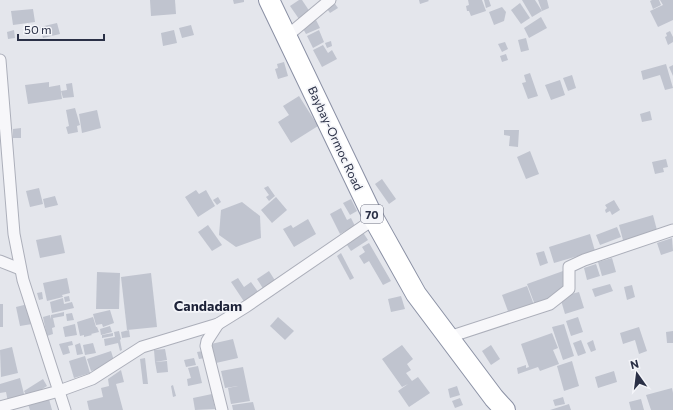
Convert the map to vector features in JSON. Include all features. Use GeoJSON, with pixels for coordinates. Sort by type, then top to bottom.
{"type":"FeatureCollection","features":[{"type":"Feature","properties":{"kind":"highway","name":"Baybay-Ormoc Road"},"geometry":{"type":"LineString","coordinates":[[269,0],[374,219],[416,294],[494,398],[506,410]]}},
{"type":"Feature","properties":{"kind":"street"},"geometry":{"type":"LineString","coordinates":[[287,36],[330,0]]}},
{"type":"Feature","properties":{"kind":"street"},"geometry":{"type":"LineString","coordinates":[[0,60],[14,234],[20,269],[65,410]]}},
{"type":"Feature","properties":{"kind":"street"},"geometry":{"type":"LineString","coordinates":[[0,407],[59,391],[97,377],[142,347],[218,324],[254,302],[374,219]]}},
{"type":"Feature","properties":{"kind":"street"},"geometry":{"type":"LineString","coordinates":[[449,337],[550,304],[569,289],[569,267],[584,260],[673,230]]}},
{"type":"Feature","properties":{"kind":"street"},"geometry":{"type":"LineString","coordinates":[[0,261],[20,269]]}},
{"type":"Feature","properties":{"kind":"street"},"geometry":{"type":"LineString","coordinates":[[218,324],[207,341],[206,346],[222,410]]}},
{"type":"Feature","properties":{"kind":"building"},"geometry":{"type":"Polygon","coordinates":[[[150,0],[175,0],[176,14],[151,16],[150,0]]]}},
{"type":"Feature","properties":{"kind":"building"},"geometry":{"type":"Polygon","coordinates":[[[233,0],[244,0],[244,2],[234,4],[233,0]]]}},
{"type":"Feature","properties":{"kind":"building"},"geometry":{"type":"Polygon","coordinates":[[[299,0],[302,0],[310,12],[299,19],[290,6],[299,0]]]}},
{"type":"Feature","properties":{"kind":"building"},"geometry":{"type":"Polygon","coordinates":[[[419,0],[428,0],[429,1],[420,4],[419,0]]]}},
{"type":"Feature","properties":{"kind":"building"},"geometry":{"type":"Polygon","coordinates":[[[468,0],[482,0],[486,11],[471,16],[469,11],[467,11],[466,6],[469,5],[468,0]]]}},
{"type":"Feature","properties":{"kind":"building"},"geometry":{"type":"Polygon","coordinates":[[[484,0],[489,0],[491,6],[486,8],[484,0]]]}},
{"type":"Feature","properties":{"kind":"building"},"geometry":{"type":"Polygon","coordinates":[[[522,0],[535,0],[542,11],[532,17],[522,0]]]}},
{"type":"Feature","properties":{"kind":"building"},"geometry":{"type":"Polygon","coordinates":[[[538,0],[547,0],[549,8],[542,11],[538,0]]]}},
{"type":"Feature","properties":{"kind":"building"},"geometry":{"type":"Polygon","coordinates":[[[659,0],[661,5],[653,9],[650,1],[659,0]]]}},
{"type":"Feature","properties":{"kind":"building"},"geometry":{"type":"Polygon","coordinates":[[[660,0],[673,0],[673,20],[658,27],[650,11],[663,5],[660,0]]]}},
{"type":"Feature","properties":{"kind":"building"},"geometry":{"type":"Polygon","coordinates":[[[333,1],[338,8],[330,13],[325,6],[333,1]]]}},
{"type":"Feature","properties":{"kind":"building"},"geometry":{"type":"Polygon","coordinates":[[[520,3],[530,18],[521,24],[511,10],[520,3]]]}},
{"type":"Feature","properties":{"kind":"building"},"geometry":{"type":"Polygon","coordinates":[[[502,7],[506,12],[504,21],[494,25],[489,12],[502,7]]]}},
{"type":"Feature","properties":{"kind":"building"},"geometry":{"type":"Polygon","coordinates":[[[33,9],[35,22],[13,25],[11,11],[33,9]]]}},
{"type":"Feature","properties":{"kind":"building"},"geometry":{"type":"Polygon","coordinates":[[[541,17],[547,28],[529,38],[524,28],[541,17]]]}},
{"type":"Feature","properties":{"kind":"building"},"geometry":{"type":"Polygon","coordinates":[[[316,20],[320,28],[306,34],[302,27],[316,20]]]}},
{"type":"Feature","properties":{"kind":"building"},"geometry":{"type":"Polygon","coordinates":[[[57,23],[60,34],[43,38],[40,27],[57,23]]]}},
{"type":"Feature","properties":{"kind":"building"},"geometry":{"type":"Polygon","coordinates":[[[191,25],[194,35],[182,38],[179,28],[191,25]]]}},
{"type":"Feature","properties":{"kind":"building"},"geometry":{"type":"Polygon","coordinates":[[[14,30],[15,38],[8,39],[7,32],[14,30]]]}},
{"type":"Feature","properties":{"kind":"building"},"geometry":{"type":"Polygon","coordinates":[[[174,30],[177,43],[163,46],[161,33],[174,30]]]}},
{"type":"Feature","properties":{"kind":"building"},"geometry":{"type":"Polygon","coordinates":[[[319,30],[324,42],[313,48],[307,36],[319,30]]]}},
{"type":"Feature","properties":{"kind":"building"},"geometry":{"type":"Polygon","coordinates":[[[670,31],[673,37],[673,42],[668,45],[665,37],[667,36],[666,33],[670,31]]]}},
{"type":"Feature","properties":{"kind":"building"},"geometry":{"type":"Polygon","coordinates":[[[526,38],[529,50],[521,52],[518,40],[526,38]]]}},
{"type":"Feature","properties":{"kind":"building"},"geometry":{"type":"Polygon","coordinates":[[[331,41],[332,46],[327,48],[325,43],[331,41]]]}},
{"type":"Feature","properties":{"kind":"building"},"geometry":{"type":"Polygon","coordinates":[[[505,42],[508,49],[502,52],[498,44],[505,42]]]}},
{"type":"Feature","properties":{"kind":"building"},"geometry":{"type":"Polygon","coordinates":[[[323,45],[328,53],[332,50],[337,59],[322,67],[313,50],[323,45]]]}},
{"type":"Feature","properties":{"kind":"building"},"geometry":{"type":"Polygon","coordinates":[[[506,54],[508,60],[502,62],[500,56],[506,54]]]}},
{"type":"Feature","properties":{"kind":"building"},"geometry":{"type":"Polygon","coordinates":[[[284,62],[288,76],[278,79],[275,69],[278,68],[277,64],[284,62]]]}},
{"type":"Feature","properties":{"kind":"building"},"geometry":{"type":"Polygon","coordinates":[[[666,64],[673,88],[665,90],[660,75],[643,80],[641,71],[666,64]]]}},
{"type":"Feature","properties":{"kind":"building"},"geometry":{"type":"Polygon","coordinates":[[[673,65],[673,76],[669,67],[673,65]]]}},
{"type":"Feature","properties":{"kind":"building"},"geometry":{"type":"Polygon","coordinates":[[[530,73],[538,96],[528,99],[522,83],[526,82],[524,75],[530,73]]]}},
{"type":"Feature","properties":{"kind":"building"},"geometry":{"type":"Polygon","coordinates":[[[572,75],[576,88],[568,91],[563,78],[572,75]]]}},
{"type":"Feature","properties":{"kind":"building"},"geometry":{"type":"Polygon","coordinates":[[[560,80],[565,95],[551,100],[545,85],[560,80]]]}},
{"type":"Feature","properties":{"kind":"building"},"geometry":{"type":"Polygon","coordinates":[[[49,82],[49,87],[60,85],[62,99],[28,104],[25,85],[49,82]]]}},
{"type":"Feature","properties":{"kind":"building"},"geometry":{"type":"Polygon","coordinates":[[[72,83],[74,97],[63,98],[61,91],[67,90],[66,84],[72,83]]]}},
{"type":"Feature","properties":{"kind":"building"},"geometry":{"type":"Polygon","coordinates":[[[299,96],[318,126],[291,143],[278,122],[289,115],[283,106],[299,96]]]}},
{"type":"Feature","properties":{"kind":"building"},"geometry":{"type":"Polygon","coordinates":[[[75,108],[80,125],[77,126],[78,132],[68,134],[66,127],[69,126],[66,110],[75,108]]]}},
{"type":"Feature","properties":{"kind":"building"},"geometry":{"type":"Polygon","coordinates":[[[97,110],[101,128],[82,133],[79,114],[97,110]]]}},
{"type":"Feature","properties":{"kind":"building"},"geometry":{"type":"Polygon","coordinates":[[[650,111],[652,120],[642,122],[640,114],[650,111]]]}},
{"type":"Feature","properties":{"kind":"building"},"geometry":{"type":"Polygon","coordinates":[[[21,128],[21,138],[13,138],[13,129],[21,128]]]}},
{"type":"Feature","properties":{"kind":"building"},"geometry":{"type":"Polygon","coordinates":[[[504,130],[519,130],[518,147],[509,146],[510,136],[504,135],[504,130]]]}},
{"type":"Feature","properties":{"kind":"building"},"geometry":{"type":"Polygon","coordinates":[[[530,151],[539,174],[526,179],[517,157],[530,151]]]}},
{"type":"Feature","properties":{"kind":"building"},"geometry":{"type":"Polygon","coordinates":[[[666,159],[668,167],[663,168],[664,172],[655,174],[652,162],[666,159]]]}},
{"type":"Feature","properties":{"kind":"building"},"geometry":{"type":"Polygon","coordinates":[[[382,179],[396,199],[389,204],[375,184],[382,179]]]}},
{"type":"Feature","properties":{"kind":"building"},"geometry":{"type":"Polygon","coordinates":[[[268,186],[275,196],[269,201],[266,197],[269,195],[264,188],[268,186]]]}},
{"type":"Feature","properties":{"kind":"building"},"geometry":{"type":"Polygon","coordinates":[[[39,188],[43,204],[30,207],[26,191],[39,188]]]}},
{"type":"Feature","properties":{"kind":"building"},"geometry":{"type":"Polygon","coordinates":[[[196,190],[199,194],[206,190],[215,206],[198,217],[185,197],[196,190]]]}},
{"type":"Feature","properties":{"kind":"building"},"geometry":{"type":"Polygon","coordinates":[[[55,196],[58,205],[45,208],[43,199],[55,196]]]}},
{"type":"Feature","properties":{"kind":"building"},"geometry":{"type":"Polygon","coordinates":[[[218,197],[221,202],[217,205],[213,200],[218,197]]]}},
{"type":"Feature","properties":{"kind":"building"},"geometry":{"type":"Polygon","coordinates":[[[276,197],[287,210],[272,223],[261,210],[276,197]]]}},
{"type":"Feature","properties":{"kind":"building"},"geometry":{"type":"Polygon","coordinates":[[[351,199],[357,211],[350,215],[343,203],[351,199]]]}},
{"type":"Feature","properties":{"kind":"building"},"geometry":{"type":"Polygon","coordinates":[[[614,200],[620,210],[612,215],[610,211],[606,213],[605,210],[607,208],[605,205],[614,200]]]}},
{"type":"Feature","properties":{"kind":"building"},"geometry":{"type":"Polygon","coordinates":[[[242,202],[260,216],[261,238],[236,247],[219,235],[221,210],[242,202]]]}},
{"type":"Feature","properties":{"kind":"building"},"geometry":{"type":"Polygon","coordinates":[[[341,208],[347,220],[351,218],[355,226],[340,234],[330,214],[341,208]]]}},
{"type":"Feature","properties":{"kind":"building"},"geometry":{"type":"Polygon","coordinates":[[[653,215],[658,234],[624,244],[619,225],[653,215]]]}},
{"type":"Feature","properties":{"kind":"building"},"geometry":{"type":"Polygon","coordinates":[[[308,219],[316,234],[294,247],[283,229],[291,225],[293,228],[308,219]]]}},
{"type":"Feature","properties":{"kind":"building"},"geometry":{"type":"Polygon","coordinates":[[[208,225],[222,245],[212,251],[198,232],[208,225]]]}},
{"type":"Feature","properties":{"kind":"building"},"geometry":{"type":"Polygon","coordinates":[[[617,227],[621,237],[600,245],[596,235],[617,227]]]}},
{"type":"Feature","properties":{"kind":"building"},"geometry":{"type":"Polygon","coordinates":[[[362,231],[368,240],[351,251],[345,242],[362,231]]]}},
{"type":"Feature","properties":{"kind":"building"},"geometry":{"type":"Polygon","coordinates":[[[590,234],[595,251],[554,263],[549,247],[590,234]]]}},
{"type":"Feature","properties":{"kind":"building"},"geometry":{"type":"Polygon","coordinates":[[[61,235],[65,253],[40,258],[36,240],[61,235]]]}},
{"type":"Feature","properties":{"kind":"building"},"geometry":{"type":"Polygon","coordinates":[[[672,238],[673,251],[661,255],[657,243],[672,238]]]}},
{"type":"Feature","properties":{"kind":"building"},"geometry":{"type":"Polygon","coordinates":[[[369,243],[391,281],[383,285],[369,261],[364,264],[359,256],[365,252],[362,247],[369,243]]]}},
{"type":"Feature","properties":{"kind":"building"},"geometry":{"type":"Polygon","coordinates":[[[544,251],[548,263],[540,266],[536,253],[544,251]]]}},
{"type":"Feature","properties":{"kind":"building"},"geometry":{"type":"Polygon","coordinates":[[[341,253],[354,278],[350,280],[337,256],[341,253]]]}},
{"type":"Feature","properties":{"kind":"building"},"geometry":{"type":"Polygon","coordinates":[[[612,258],[616,272],[602,276],[598,262],[612,258]]]}},
{"type":"Feature","properties":{"kind":"building"},"geometry":{"type":"Polygon","coordinates":[[[596,264],[600,276],[587,280],[584,268],[596,264]]]}},
{"type":"Feature","properties":{"kind":"building"},"geometry":{"type":"Polygon","coordinates":[[[269,271],[276,282],[264,290],[257,279],[269,271]]]}},
{"type":"Feature","properties":{"kind":"building"},"geometry":{"type":"Polygon","coordinates":[[[563,271],[568,287],[554,298],[535,305],[527,284],[563,271]]]}},
{"type":"Feature","properties":{"kind":"building"},"geometry":{"type":"Polygon","coordinates":[[[97,272],[120,273],[119,309],[96,309],[97,272]]]}},
{"type":"Feature","properties":{"kind":"building"},"geometry":{"type":"Polygon","coordinates":[[[151,273],[157,327],[127,330],[121,277],[151,273]]]}},
{"type":"Feature","properties":{"kind":"building"},"geometry":{"type":"Polygon","coordinates":[[[67,278],[70,293],[62,295],[63,297],[47,301],[43,283],[67,278]]]}},
{"type":"Feature","properties":{"kind":"building"},"geometry":{"type":"Polygon","coordinates":[[[238,278],[244,287],[251,282],[259,293],[245,303],[231,282],[238,278]]]}},
{"type":"Feature","properties":{"kind":"building"},"geometry":{"type":"Polygon","coordinates":[[[610,284],[613,291],[595,297],[592,289],[610,284]]]}},
{"type":"Feature","properties":{"kind":"building"},"geometry":{"type":"Polygon","coordinates":[[[632,285],[635,297],[627,300],[624,287],[632,285]]]}},
{"type":"Feature","properties":{"kind":"building"},"geometry":{"type":"Polygon","coordinates":[[[527,286],[534,305],[509,314],[502,295],[527,286]]]}},
{"type":"Feature","properties":{"kind":"building"},"geometry":{"type":"Polygon","coordinates":[[[42,292],[43,299],[39,300],[37,293],[42,292]]]}},
{"type":"Feature","properties":{"kind":"building"},"geometry":{"type":"Polygon","coordinates":[[[579,292],[584,308],[565,314],[560,297],[579,292]]]}},
{"type":"Feature","properties":{"kind":"building"},"geometry":{"type":"Polygon","coordinates":[[[69,296],[70,301],[65,302],[64,297],[69,296]]]}},
{"type":"Feature","properties":{"kind":"building"},"geometry":{"type":"Polygon","coordinates":[[[401,296],[405,309],[391,312],[388,299],[401,296]]]}},
{"type":"Feature","properties":{"kind":"building"},"geometry":{"type":"Polygon","coordinates":[[[63,298],[64,304],[72,302],[74,308],[52,313],[50,302],[63,298]]]}},
{"type":"Feature","properties":{"kind":"building"},"geometry":{"type":"Polygon","coordinates":[[[0,304],[3,304],[3,327],[0,327],[0,304]]]}},
{"type":"Feature","properties":{"kind":"building"},"geometry":{"type":"Polygon","coordinates":[[[28,304],[32,324],[20,326],[16,307],[28,304]]]}},
{"type":"Feature","properties":{"kind":"building"},"geometry":{"type":"Polygon","coordinates":[[[110,310],[114,323],[103,327],[102,324],[96,325],[93,314],[110,310]]]}},
{"type":"Feature","properties":{"kind":"building"},"geometry":{"type":"Polygon","coordinates":[[[64,312],[64,316],[53,318],[55,327],[52,328],[53,334],[47,336],[43,317],[50,315],[51,319],[51,315],[64,312]]]}},
{"type":"Feature","properties":{"kind":"building"},"geometry":{"type":"Polygon","coordinates":[[[72,313],[74,320],[67,321],[66,314],[72,313]]]}},
{"type":"Feature","properties":{"kind":"building"},"geometry":{"type":"Polygon","coordinates":[[[93,317],[99,332],[84,337],[84,335],[80,336],[77,322],[93,317]]]}},
{"type":"Feature","properties":{"kind":"building"},"geometry":{"type":"Polygon","coordinates":[[[278,317],[294,331],[285,340],[270,326],[278,317]]]}},
{"type":"Feature","properties":{"kind":"building"},"geometry":{"type":"Polygon","coordinates":[[[578,317],[583,332],[571,336],[566,321],[578,317]]]}},
{"type":"Feature","properties":{"kind":"building"},"geometry":{"type":"Polygon","coordinates":[[[75,324],[77,335],[65,337],[63,327],[75,324]]]}},
{"type":"Feature","properties":{"kind":"building"},"geometry":{"type":"Polygon","coordinates":[[[564,324],[574,356],[563,360],[552,327],[564,324]]]}},
{"type":"Feature","properties":{"kind":"building"},"geometry":{"type":"Polygon","coordinates":[[[110,326],[112,332],[101,335],[100,329],[110,326]]]}},
{"type":"Feature","properties":{"kind":"building"},"geometry":{"type":"Polygon","coordinates":[[[639,327],[647,351],[639,354],[635,340],[623,344],[620,333],[639,327]]]}},
{"type":"Feature","properties":{"kind":"building"},"geometry":{"type":"Polygon","coordinates":[[[129,330],[130,337],[122,338],[121,332],[129,330]]]}},
{"type":"Feature","properties":{"kind":"building"},"geometry":{"type":"Polygon","coordinates":[[[119,331],[122,350],[120,351],[118,343],[105,346],[104,339],[115,337],[114,332],[119,331]]]}},
{"type":"Feature","properties":{"kind":"building"},"geometry":{"type":"Polygon","coordinates":[[[673,331],[673,343],[667,343],[666,332],[673,331]]]}},
{"type":"Feature","properties":{"kind":"building"},"geometry":{"type":"Polygon","coordinates":[[[113,333],[113,336],[102,338],[102,335],[113,333]]]}},
{"type":"Feature","properties":{"kind":"building"},"geometry":{"type":"Polygon","coordinates":[[[552,333],[558,348],[553,350],[559,364],[540,371],[538,367],[518,374],[517,368],[526,365],[526,368],[529,367],[521,344],[552,333]]]}},
{"type":"Feature","properties":{"kind":"building"},"geometry":{"type":"Polygon","coordinates":[[[233,339],[238,358],[216,363],[211,344],[233,339]]]}},
{"type":"Feature","properties":{"kind":"building"},"geometry":{"type":"Polygon","coordinates":[[[581,340],[586,353],[578,356],[573,343],[581,340]]]}},
{"type":"Feature","properties":{"kind":"building"},"geometry":{"type":"Polygon","coordinates":[[[593,340],[596,350],[591,352],[587,343],[593,340]]]}},
{"type":"Feature","properties":{"kind":"building"},"geometry":{"type":"Polygon","coordinates":[[[72,341],[73,345],[68,346],[70,353],[63,355],[59,344],[72,341]]]}},
{"type":"Feature","properties":{"kind":"building"},"geometry":{"type":"Polygon","coordinates":[[[80,343],[83,354],[77,355],[75,345],[80,343]]]}},
{"type":"Feature","properties":{"kind":"building"},"geometry":{"type":"Polygon","coordinates":[[[93,343],[96,353],[85,355],[83,345],[93,343]]]}},
{"type":"Feature","properties":{"kind":"building"},"geometry":{"type":"Polygon","coordinates":[[[402,345],[413,359],[407,364],[411,370],[406,373],[412,381],[418,377],[430,393],[409,407],[398,391],[408,384],[402,387],[382,359],[402,345]]]}},
{"type":"Feature","properties":{"kind":"building"},"geometry":{"type":"Polygon","coordinates":[[[491,345],[500,359],[491,365],[482,351],[491,345]]]}},
{"type":"Feature","properties":{"kind":"building"},"geometry":{"type":"Polygon","coordinates":[[[12,347],[18,373],[1,377],[0,350],[12,347]]]}},
{"type":"Feature","properties":{"kind":"building"},"geometry":{"type":"Polygon","coordinates":[[[165,349],[167,360],[155,362],[154,350],[165,349]]]}},
{"type":"Feature","properties":{"kind":"building"},"geometry":{"type":"Polygon","coordinates":[[[111,351],[115,364],[91,371],[87,359],[111,351]]]}},
{"type":"Feature","properties":{"kind":"building"},"geometry":{"type":"Polygon","coordinates":[[[203,351],[205,358],[199,359],[197,352],[203,351]]]}},
{"type":"Feature","properties":{"kind":"building"},"geometry":{"type":"Polygon","coordinates":[[[85,356],[90,373],[74,378],[69,361],[85,356]]]}},
{"type":"Feature","properties":{"kind":"building"},"geometry":{"type":"Polygon","coordinates":[[[145,358],[148,384],[143,384],[140,359],[145,358]]]}},
{"type":"Feature","properties":{"kind":"building"},"geometry":{"type":"Polygon","coordinates":[[[194,358],[196,365],[186,367],[184,360],[194,358]]]}},
{"type":"Feature","properties":{"kind":"building"},"geometry":{"type":"Polygon","coordinates":[[[167,361],[168,372],[157,373],[155,362],[167,361]]]}},
{"type":"Feature","properties":{"kind":"building"},"geometry":{"type":"Polygon","coordinates":[[[572,361],[579,386],[564,391],[557,366],[572,361]]]}},
{"type":"Feature","properties":{"kind":"building"},"geometry":{"type":"Polygon","coordinates":[[[198,366],[202,383],[188,386],[187,379],[191,378],[188,368],[198,366]]]}},
{"type":"Feature","properties":{"kind":"building"},"geometry":{"type":"Polygon","coordinates":[[[243,367],[250,401],[231,404],[228,388],[238,386],[225,388],[221,371],[243,367]]]}},
{"type":"Feature","properties":{"kind":"building"},"geometry":{"type":"Polygon","coordinates":[[[121,370],[124,382],[116,384],[123,410],[89,410],[87,401],[103,397],[101,388],[109,386],[108,379],[121,370]]]}},
{"type":"Feature","properties":{"kind":"building"},"geometry":{"type":"Polygon","coordinates":[[[614,371],[617,382],[598,388],[595,377],[614,371]]]}},
{"type":"Feature","properties":{"kind":"building"},"geometry":{"type":"Polygon","coordinates":[[[20,378],[25,398],[8,402],[6,392],[0,393],[0,384],[20,378]]]}},
{"type":"Feature","properties":{"kind":"building"},"geometry":{"type":"Polygon","coordinates":[[[43,379],[47,386],[28,398],[24,391],[43,379]]]}},
{"type":"Feature","properties":{"kind":"building"},"geometry":{"type":"Polygon","coordinates":[[[173,385],[176,396],[173,397],[171,386],[173,385]]]}},
{"type":"Feature","properties":{"kind":"building"},"geometry":{"type":"Polygon","coordinates":[[[457,386],[460,395],[450,398],[448,389],[457,386]]]}},
{"type":"Feature","properties":{"kind":"building"},"geometry":{"type":"Polygon","coordinates":[[[672,388],[673,410],[651,410],[646,395],[672,388]]]}},
{"type":"Feature","properties":{"kind":"building"},"geometry":{"type":"Polygon","coordinates":[[[212,394],[215,409],[195,410],[193,398],[212,394]]]}},
{"type":"Feature","properties":{"kind":"building"},"geometry":{"type":"Polygon","coordinates":[[[563,397],[565,404],[555,406],[553,400],[563,397]]]}},
{"type":"Feature","properties":{"kind":"building"},"geometry":{"type":"Polygon","coordinates":[[[460,398],[463,405],[455,408],[452,401],[460,398]]]}},
{"type":"Feature","properties":{"kind":"building"},"geometry":{"type":"Polygon","coordinates":[[[49,399],[52,410],[30,410],[28,404],[49,399]]]}},
{"type":"Feature","properties":{"kind":"building"},"geometry":{"type":"Polygon","coordinates":[[[641,399],[644,410],[631,410],[629,402],[641,399]]]}},
{"type":"Feature","properties":{"kind":"building"},"geometry":{"type":"Polygon","coordinates":[[[253,402],[255,410],[233,410],[232,405],[253,402]]]}},
{"type":"Feature","properties":{"kind":"building"},"geometry":{"type":"Polygon","coordinates":[[[569,404],[571,410],[550,410],[569,404]]]}},
{"type":"Feature","properties":{"kind":"district","name":"Candadam"},"geometry":{"type":"Point","coordinates":[208,305]}}]}
